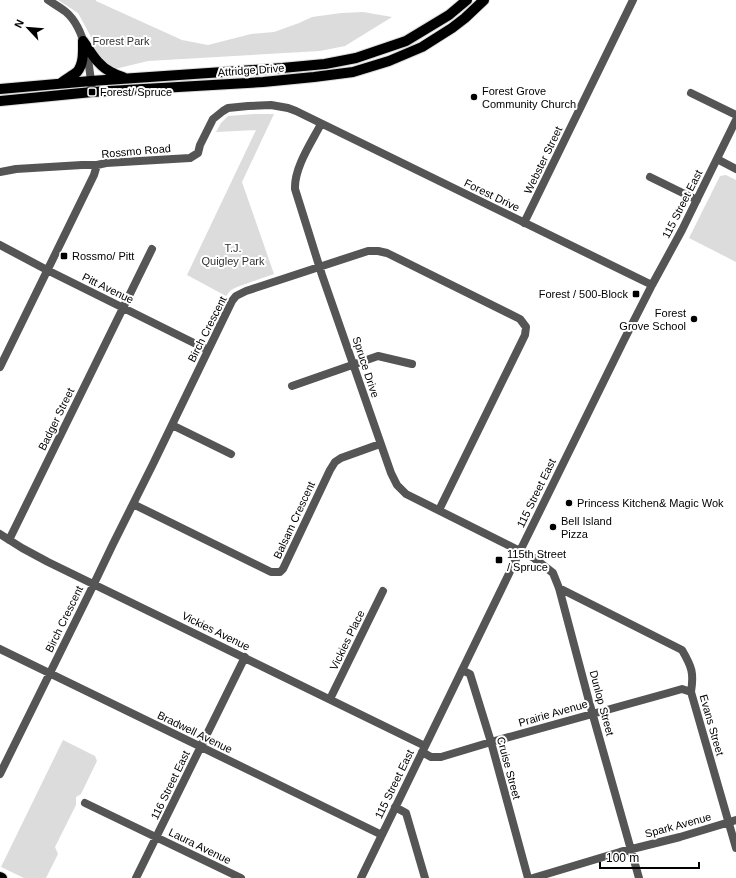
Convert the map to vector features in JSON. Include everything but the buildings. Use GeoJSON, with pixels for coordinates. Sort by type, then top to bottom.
{"type":"FeatureCollection","features":[{"type":"Feature","properties":{"kind":"main road","name":"Attridge Drive"},"geometry":{"type":"LineString","coordinates":[[0,89],[60,83],[325,64],[356,58],[406,41],[449,15],[467,0]]}},
{"type":"Feature","properties":{"kind":"main road","name":"Attridge Drive"},"geometry":{"type":"LineString","coordinates":[[0,101],[92,92],[262,82],[353,72],[389,61],[422,47],[456,25],[484,0]]}},
{"type":"Feature","properties":{"kind":"main road"},"geometry":{"type":"LineString","coordinates":[[83,41],[104,68],[126,79]]}},
{"type":"Feature","properties":{"kind":"main road"},"geometry":{"type":"LineString","coordinates":[[60,83],[76,72],[80,66],[83,58],[83,41]]}},
{"type":"Feature","properties":{"kind":"street"},"geometry":{"type":"LineString","coordinates":[[48,0],[67,13],[78,26],[83,41],[92,92]]}},
{"type":"Feature","properties":{"kind":"street","name":"Webster Street"},"geometry":{"type":"LineString","coordinates":[[524,223],[633,0]]}},
{"type":"Feature","properties":{"kind":"street"},"geometry":{"type":"LineString","coordinates":[[691,93],[736,115]]}},
{"type":"Feature","properties":{"kind":"street","name":"Rossmo Road"},"geometry":{"type":"LineString","coordinates":[[0,367],[94,174],[96,165],[106,163],[190,158],[198,153],[200,145],[213,119],[223,111],[233,107],[284,107],[296,111],[321,124]]}},
{"type":"Feature","properties":{"kind":"street","name":"115 Street East"},"geometry":{"type":"LineString","coordinates":[[360,878],[520,551],[736,120]]}},
{"type":"Feature","properties":{"kind":"street","name":"Forest Drive"},"geometry":{"type":"LineString","coordinates":[[321,124],[652,285]]}},
{"type":"Feature","properties":{"kind":"street","name":"Spruce Drive"},"geometry":{"type":"LineString","coordinates":[[321,124],[299,166],[294,181],[295,189],[319,267],[354,365],[355,372],[380,444],[397,486],[406,494],[520,551]]}},
{"type":"Feature","properties":{"kind":"street"},"geometry":{"type":"LineString","coordinates":[[717,159],[736,169]]}},
{"type":"Feature","properties":{"kind":"street"},"geometry":{"type":"LineString","coordinates":[[0,172],[16,169],[96,165]]}},
{"type":"Feature","properties":{"kind":"street"},"geometry":{"type":"LineString","coordinates":[[650,177],[697,200]]}},
{"type":"Feature","properties":{"kind":"street","name":"Pitt Avenue"},"geometry":{"type":"LineString","coordinates":[[0,244],[47,270],[208,350]]}},
{"type":"Feature","properties":{"kind":"street","name":"Badger Street"},"geometry":{"type":"LineString","coordinates":[[9,540],[124,308],[152,248]]}},
{"type":"Feature","properties":{"kind":"street","name":"Birch Crescent"},"geometry":{"type":"LineString","coordinates":[[0,774],[232,301],[236,296],[246,291],[368,251],[382,252],[520,319],[526,327],[526,335],[440,510]]}},
{"type":"Feature","properties":{"kind":"street"},"geometry":{"type":"LineString","coordinates":[[292,386],[378,356],[412,364]]}},
{"type":"Feature","properties":{"kind":"street"},"geometry":{"type":"LineString","coordinates":[[172,425],[231,454]]}},
{"type":"Feature","properties":{"kind":"street","name":"Balsam Crescent"},"geometry":{"type":"LineString","coordinates":[[133,504],[270,572],[280,572],[283,569],[335,462],[340,458],[380,444]]}},
{"type":"Feature","properties":{"kind":"street","name":"Vickies Avenue"},"geometry":{"type":"LineString","coordinates":[[0,534],[28,551],[330,699],[423,749]]}},
{"type":"Feature","properties":{"kind":"street","name":"Dunlop Street"},"geometry":{"type":"LineString","coordinates":[[520,551],[534,558],[553,573],[559,588],[639,878]]}},
{"type":"Feature","properties":{"kind":"street","name":"Evans Street"},"geometry":{"type":"LineString","coordinates":[[559,588],[682,650],[690,664],[693,679],[691,692],[732,821],[736,848]]}},
{"type":"Feature","properties":{"kind":"street","name":"Vickies Place"},"geometry":{"type":"LineString","coordinates":[[330,699],[383,591]]}},
{"type":"Feature","properties":{"kind":"street","name":"Bradwell Avenue"},"geometry":{"type":"LineString","coordinates":[[0,649],[382,835]]}},
{"type":"Feature","properties":{"kind":"street","name":"116 Street East"},"geometry":{"type":"LineString","coordinates":[[136,878],[245,657]]}},
{"type":"Feature","properties":{"kind":"street","name":"Cruise Street"},"geometry":{"type":"LineString","coordinates":[[462,670],[470,674],[491,742],[528,878]]}},
{"type":"Feature","properties":{"kind":"street","name":"Prairie Avenue"},"geometry":{"type":"LineString","coordinates":[[423,749],[431,757],[441,757],[682,689],[691,692]]}},
{"type":"Feature","properties":{"kind":"street","name":"Laura Avenue"},"geometry":{"type":"LineString","coordinates":[[85,803],[241,878]]}},
{"type":"Feature","properties":{"kind":"street"},"geometry":{"type":"LineString","coordinates":[[395,807],[406,812],[425,878]]}},
{"type":"Feature","properties":{"kind":"street","name":"Spark Avenue"},"geometry":{"type":"LineString","coordinates":[[533,878],[732,821]]}},
{"type":"Feature","properties":{"kind":"green space","name":"Forest Park"},"geometry":{"type":"Polygon","coordinates":[[[58,0],[96,0],[182,40],[208,45],[251,34],[274,32],[312,17],[363,12],[392,17],[345,46],[320,51],[148,61],[115,69],[109,67],[98,55],[90,35],[78,13],[58,0]]]}},
{"type":"Feature","properties":{"kind":"green space","name":"T.J. Quigley Park"},"geometry":{"type":"Polygon","coordinates":[[[274,114],[242,182],[274,274],[237,287],[231,290],[226,296],[187,275],[256,130],[216,132],[221,123],[228,116],[274,114]]]}},
{"type":"Feature","properties":{"kind":"green space"},"geometry":{"type":"Polygon","coordinates":[[[726,175],[736,180],[736,262],[689,238],[720,176],[726,175]]]}},
{"type":"Feature","properties":{"kind":"green space"},"geometry":{"type":"Polygon","coordinates":[[[63,740],[95,756],[97,761],[81,794],[76,797],[76,805],[55,847],[58,854],[46,878],[24,878],[1,867],[63,740]]]}},
{"type":"Feature","properties":{"kind":"place","name":"Forest/ Spruce"},"geometry":{"type":"Point","coordinates":[92,92]}},
{"type":"Feature","properties":{"kind":"place","name":"Forest Grove Community Church"},"geometry":{"type":"Point","coordinates":[474,97]}},
{"type":"Feature","properties":{"kind":"place","name":"Rossmo/ Pitt"},"geometry":{"type":"Point","coordinates":[64,256]}},
{"type":"Feature","properties":{"kind":"place","name":"Forest / 500-Block"},"geometry":{"type":"Point","coordinates":[636,294]}},
{"type":"Feature","properties":{"kind":"place","name":"Forest Grove School"},"geometry":{"type":"Point","coordinates":[694,319]}},
{"type":"Feature","properties":{"kind":"place","name":"Princess Kitchen& Magic Wok"},"geometry":{"type":"Point","coordinates":[569,503]}},
{"type":"Feature","properties":{"kind":"place","name":"Bell Island Pizza"},"geometry":{"type":"Point","coordinates":[553,527]}},
{"type":"Feature","properties":{"kind":"place","name":"115th Street / Spruce"},"geometry":{"type":"Point","coordinates":[499,560]}}]}
